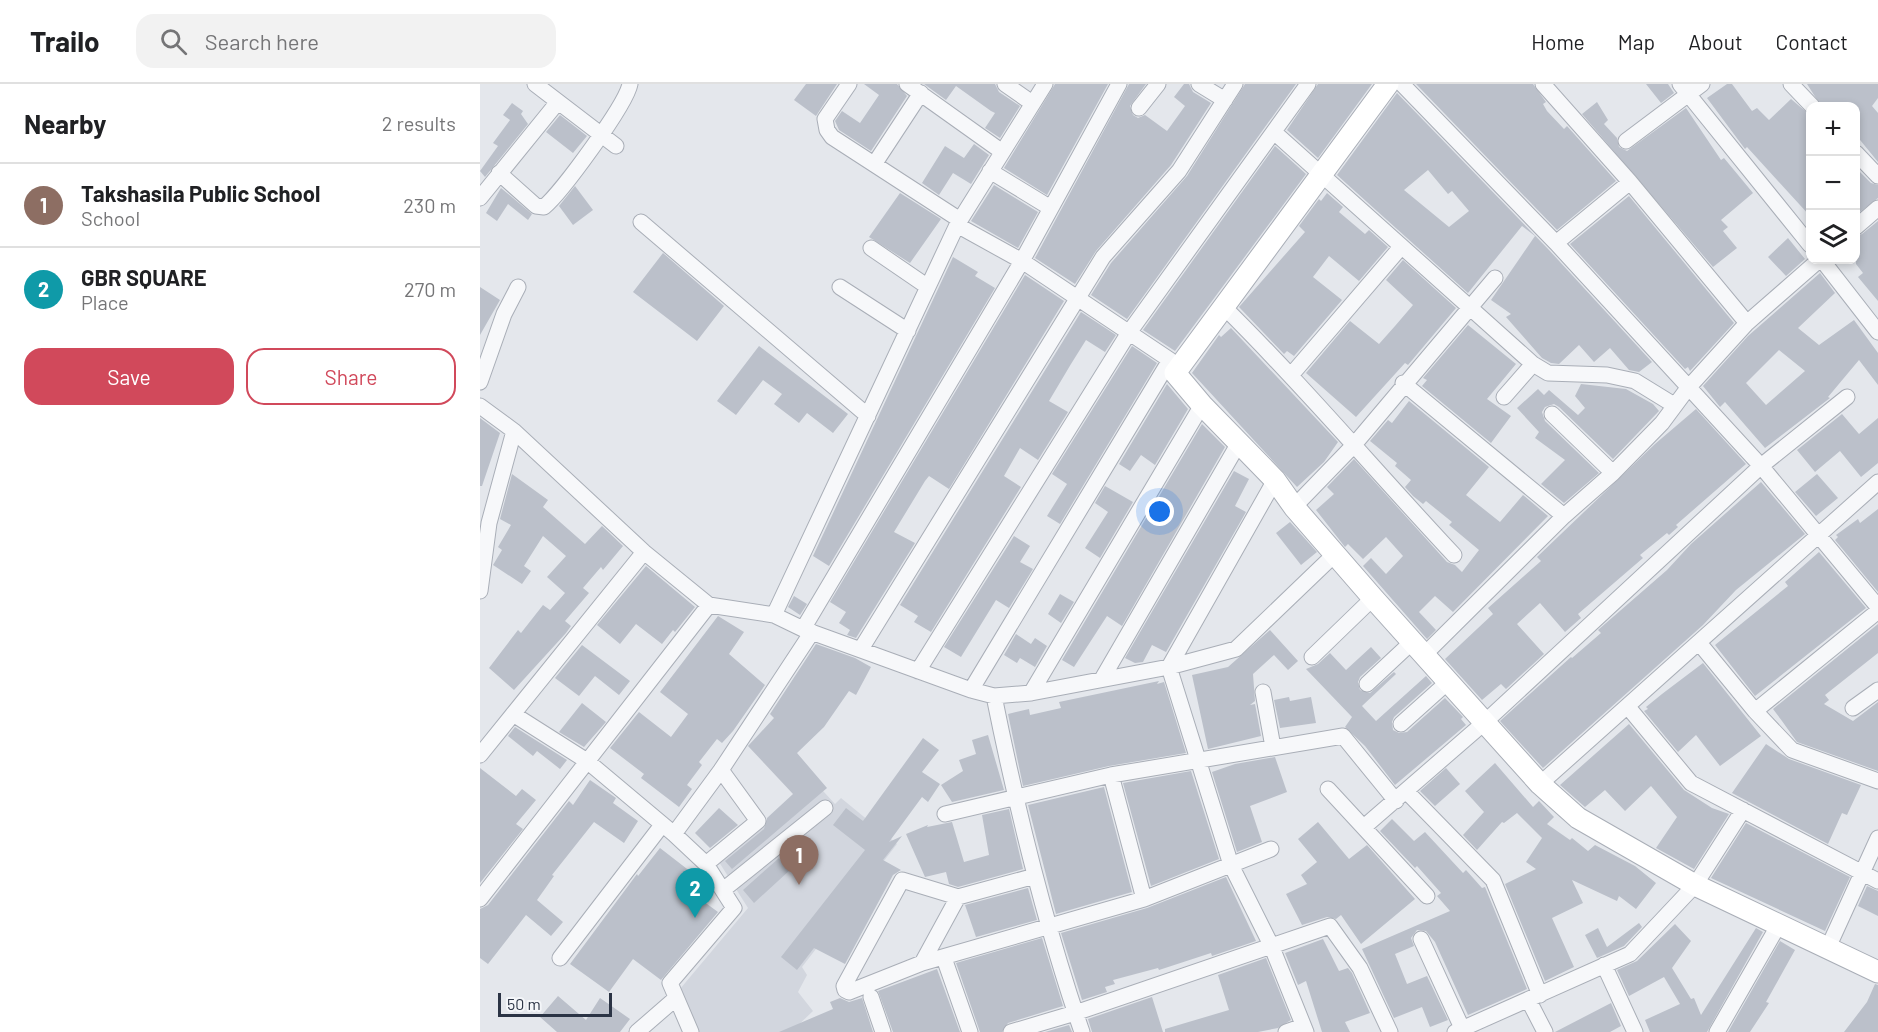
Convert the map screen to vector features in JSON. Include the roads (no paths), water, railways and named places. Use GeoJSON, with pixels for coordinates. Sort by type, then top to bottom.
{"type":"FeatureCollection","features":[{"type":"Feature","properties":{"kind":"street"},"geometry":{"type":"LineString","coordinates":[[535,84],[616,146]]}},
{"type":"Feature","properties":{"kind":"street"},"geometry":{"type":"LineString","coordinates":[[499,173],[536,206],[544,207],[601,136],[625,100],[630,84]]}},
{"type":"Feature","properties":{"kind":"street"},"geometry":{"type":"LineString","coordinates":[[849,84],[825,119],[827,130],[832,137],[875,163],[959,223],[1022,261],[1173,367],[1202,405],[1240,441],[1275,480],[1294,507],[1418,649],[1540,784],[1578,818],[1695,885],[1827,950],[1878,972]]}},
{"type":"Feature","properties":{"kind":"street"},"geometry":{"type":"LineString","coordinates":[[907,84],[1001,151]]}},
{"type":"Feature","properties":{"kind":"street"},"geometry":{"type":"LineString","coordinates":[[1005,84],[1032,103]]}},
{"type":"Feature","properties":{"kind":"street"},"geometry":{"type":"LineString","coordinates":[[774,615],[959,223],[1001,151],[1045,84]]}},
{"type":"Feature","properties":{"kind":"street"},"geometry":{"type":"LineString","coordinates":[[560,958],[668,829],[721,770],[807,630],[1022,261],[1049,207],[1119,84]]}},
{"type":"Feature","properties":{"kind":"street"},"geometry":{"type":"LineString","coordinates":[[1140,108],[1158,84]]}},
{"type":"Feature","properties":{"kind":"street"},"geometry":{"type":"LineString","coordinates":[[1199,84],[1225,100]]}},
{"type":"Feature","properties":{"kind":"street"},"geometry":{"type":"LineString","coordinates":[[861,649],[1103,257],[1179,171],[1235,84]]}},
{"type":"Feature","properties":{"kind":"street"},"geometry":{"type":"LineString","coordinates":[[918,671],[1128,334],[1308,84]]}},
{"type":"Feature","properties":{"kind":"street"},"geometry":{"type":"LineString","coordinates":[[971,690],[1173,367],[1225,308],[1388,84]]}},
{"type":"Feature","properties":{"kind":"street"},"geometry":{"type":"LineString","coordinates":[[1402,84],[1556,243],[1761,466],[1878,609],[1755,711]]}},
{"type":"Feature","properties":{"kind":"street"},"geometry":{"type":"LineString","coordinates":[[1543,84],[1630,182],[1748,323]]}},
{"type":"Feature","properties":{"kind":"street"},"geometry":{"type":"LineString","coordinates":[[1626,141],[1683,89],[1702,84]]}},
{"type":"Feature","properties":{"kind":"street"},"geometry":{"type":"LineString","coordinates":[[1791,84],[1808,102]]}},
{"type":"Feature","properties":{"kind":"street"},"geometry":{"type":"LineString","coordinates":[[1683,89],[1806,240]]}},
{"type":"Feature","properties":{"kind":"street"},"geometry":{"type":"LineString","coordinates":[[875,163],[921,93]]}},
{"type":"Feature","properties":{"kind":"street"},"geometry":{"type":"LineString","coordinates":[[480,198],[557,103]]}},
{"type":"Feature","properties":{"kind":"street"},"geometry":{"type":"LineString","coordinates":[[1274,132],[1533,364],[1548,373],[1607,375],[1635,381],[1674,405]]}},
{"type":"Feature","properties":{"kind":"street"},"geometry":{"type":"LineString","coordinates":[[1859,156],[1878,176]]}},
{"type":"Feature","properties":{"kind":"street"},"geometry":{"type":"LineString","coordinates":[[990,171],[1049,207]]}},
{"type":"Feature","properties":{"kind":"street"},"geometry":{"type":"LineString","coordinates":[[1556,243],[1630,182]]}},
{"type":"Feature","properties":{"kind":"street"},"geometry":{"type":"LineString","coordinates":[[1860,224],[1878,208]]}},
{"type":"Feature","properties":{"kind":"street"},"geometry":{"type":"LineString","coordinates":[[641,222],[868,416]]}},
{"type":"Feature","properties":{"kind":"street"},"geometry":{"type":"LineString","coordinates":[[1292,374],[1401,247]]}},
{"type":"Feature","properties":{"kind":"street"},"geometry":{"type":"LineString","coordinates":[[871,248],[928,287]]}},
{"type":"Feature","properties":{"kind":"street"},"geometry":{"type":"LineString","coordinates":[[1367,684],[1418,649],[1613,473],[1662,423],[1688,388],[1748,323],[1815,264]]}},
{"type":"Feature","properties":{"kind":"street"},"geometry":{"type":"LineString","coordinates":[[1823,264],[1878,332]]}},
{"type":"Feature","properties":{"kind":"street"},"geometry":{"type":"LineString","coordinates":[[1294,507],[1353,446],[1403,383],[1495,278]]}},
{"type":"Feature","properties":{"kind":"street"},"geometry":{"type":"LineString","coordinates":[[480,382],[504,314],[518,287]]}},
{"type":"Feature","properties":{"kind":"street"},"geometry":{"type":"LineString","coordinates":[[840,287],[908,331]]}},
{"type":"Feature","properties":{"kind":"street"},"geometry":{"type":"LineString","coordinates":[[1225,308],[1292,374],[1353,446],[1454,555]]}},
{"type":"Feature","properties":{"kind":"street"},"geometry":{"type":"LineString","coordinates":[[1504,397],[1533,364]]}},
{"type":"Feature","properties":{"kind":"street"},"geometry":{"type":"LineString","coordinates":[[1403,383],[1564,516]]}},
{"type":"Feature","properties":{"kind":"street"},"geometry":{"type":"LineString","coordinates":[[1364,827],[1485,722],[1761,466],[1847,397]]}},
{"type":"Feature","properties":{"kind":"street"},"geometry":{"type":"LineString","coordinates":[[1031,693],[1202,405]]}},
{"type":"Feature","properties":{"kind":"street"},"geometry":{"type":"LineString","coordinates":[[480,406],[514,431],[644,552],[709,605],[774,615],[807,630],[918,671],[994,696],[1031,693],[1169,667],[1236,649],[1335,554]]}},
{"type":"Feature","properties":{"kind":"street"},"geometry":{"type":"LineString","coordinates":[[1552,414],[1613,473]]}},
{"type":"Feature","properties":{"kind":"street"},"geometry":{"type":"LineString","coordinates":[[480,591],[489,524],[514,431]]}},
{"type":"Feature","properties":{"kind":"street"},"geometry":{"type":"LineString","coordinates":[[1102,679],[1240,441]]}},
{"type":"Feature","properties":{"kind":"street"},"geometry":{"type":"LineString","coordinates":[[1275,480],[1169,667],[1231,865],[1271,945],[1305,1029],[1286,1032]]}},
{"type":"Feature","properties":{"kind":"street"},"geometry":{"type":"LineString","coordinates":[[1540,784],[1700,644],[1878,482]]}},
{"type":"Feature","properties":{"kind":"street"},"geometry":{"type":"LineString","coordinates":[[480,755],[644,552]]}},
{"type":"Feature","properties":{"kind":"street"},"geometry":{"type":"LineString","coordinates":[[1312,657],[1373,598]]}},
{"type":"Feature","properties":{"kind":"street"},"geometry":{"type":"LineString","coordinates":[[480,899],[709,605]]}},
{"type":"Feature","properties":{"kind":"street"},"geometry":{"type":"LineString","coordinates":[[1700,644],[1755,711],[1792,750],[1878,781]]}},
{"type":"Feature","properties":{"kind":"street"},"geometry":{"type":"LineString","coordinates":[[1401,724],[1449,681]]}},
{"type":"Feature","properties":{"kind":"street"},"geometry":{"type":"LineString","coordinates":[[1853,708],[1878,690]]}},
{"type":"Feature","properties":{"kind":"street"},"geometry":{"type":"LineString","coordinates":[[1263,692],[1273,747]]}},
{"type":"Feature","properties":{"kind":"street"},"geometry":{"type":"LineString","coordinates":[[994,696],[1015,798],[1048,927],[1082,1032]]}},
{"type":"Feature","properties":{"kind":"street"},"geometry":{"type":"LineString","coordinates":[[1628,707],[1691,783],[1878,881]]}},
{"type":"Feature","properties":{"kind":"street"},"geometry":{"type":"LineString","coordinates":[[513,714],[587,761],[668,829],[706,864],[734,908],[670,983],[691,1032]]}},
{"type":"Feature","properties":{"kind":"street"},"geometry":{"type":"LineString","coordinates":[[945,814],[1198,759],[1343,736],[1401,796],[1492,880],[1545,1032]]}},
{"type":"Feature","properties":{"kind":"street"},"geometry":{"type":"LineString","coordinates":[[706,864],[758,821],[721,770]]}},
{"type":"Feature","properties":{"kind":"street"},"geometry":{"type":"LineString","coordinates":[[1112,776],[1144,899]]}},
{"type":"Feature","properties":{"kind":"street"},"geometry":{"type":"LineString","coordinates":[[1328,789],[1427,896]]}},
{"type":"Feature","properties":{"kind":"street"},"geometry":{"type":"LineString","coordinates":[[723,890],[825,808]]}},
{"type":"Feature","properties":{"kind":"street"},"geometry":{"type":"LineString","coordinates":[[1420,939],[1459,1030],[1630,954],[1695,885],[1743,810]]}},
{"type":"Feature","properties":{"kind":"street"},"geometry":{"type":"LineString","coordinates":[[1827,950],[1878,838]]}},
{"type":"Feature","properties":{"kind":"street"},"geometry":{"type":"LineString","coordinates":[[1035,876],[958,897],[902,880],[844,986],[845,990],[849,992],[922,963],[1144,899],[1271,849]]}},
{"type":"Feature","properties":{"kind":"street"},"geometry":{"type":"LineString","coordinates":[[922,963],[958,897]]}},
{"type":"Feature","properties":{"kind":"street"},"geometry":{"type":"LineString","coordinates":[[1011,1032],[1075,1013],[1330,926],[1360,968],[1389,1032]]}},
{"type":"Feature","properties":{"kind":"street"},"geometry":{"type":"LineString","coordinates":[[1717,1032],[1778,926]]}},
{"type":"Feature","properties":{"kind":"street"},"geometry":{"type":"LineString","coordinates":[[944,958],[970,1032]]}},
{"type":"Feature","properties":{"kind":"street"},"geometry":{"type":"LineString","coordinates":[[1604,965],[1635,1032]]}},
{"type":"Feature","properties":{"kind":"street"},"geometry":{"type":"LineString","coordinates":[[871,997],[883,1032]]}},
{"type":"Feature","properties":{"kind":"street"},"geometry":{"type":"LineString","coordinates":[[638,1032],[675,999]]}},
{"type":"Feature","properties":{"kind":"place","name":"Takshasila Public School"},"geometry":{"type":"Point","coordinates":[799,885]}},
{"type":"Feature","properties":{"kind":"place","name":"GBR SQUARE"},"geometry":{"type":"Point","coordinates":[695,918]}}]}
